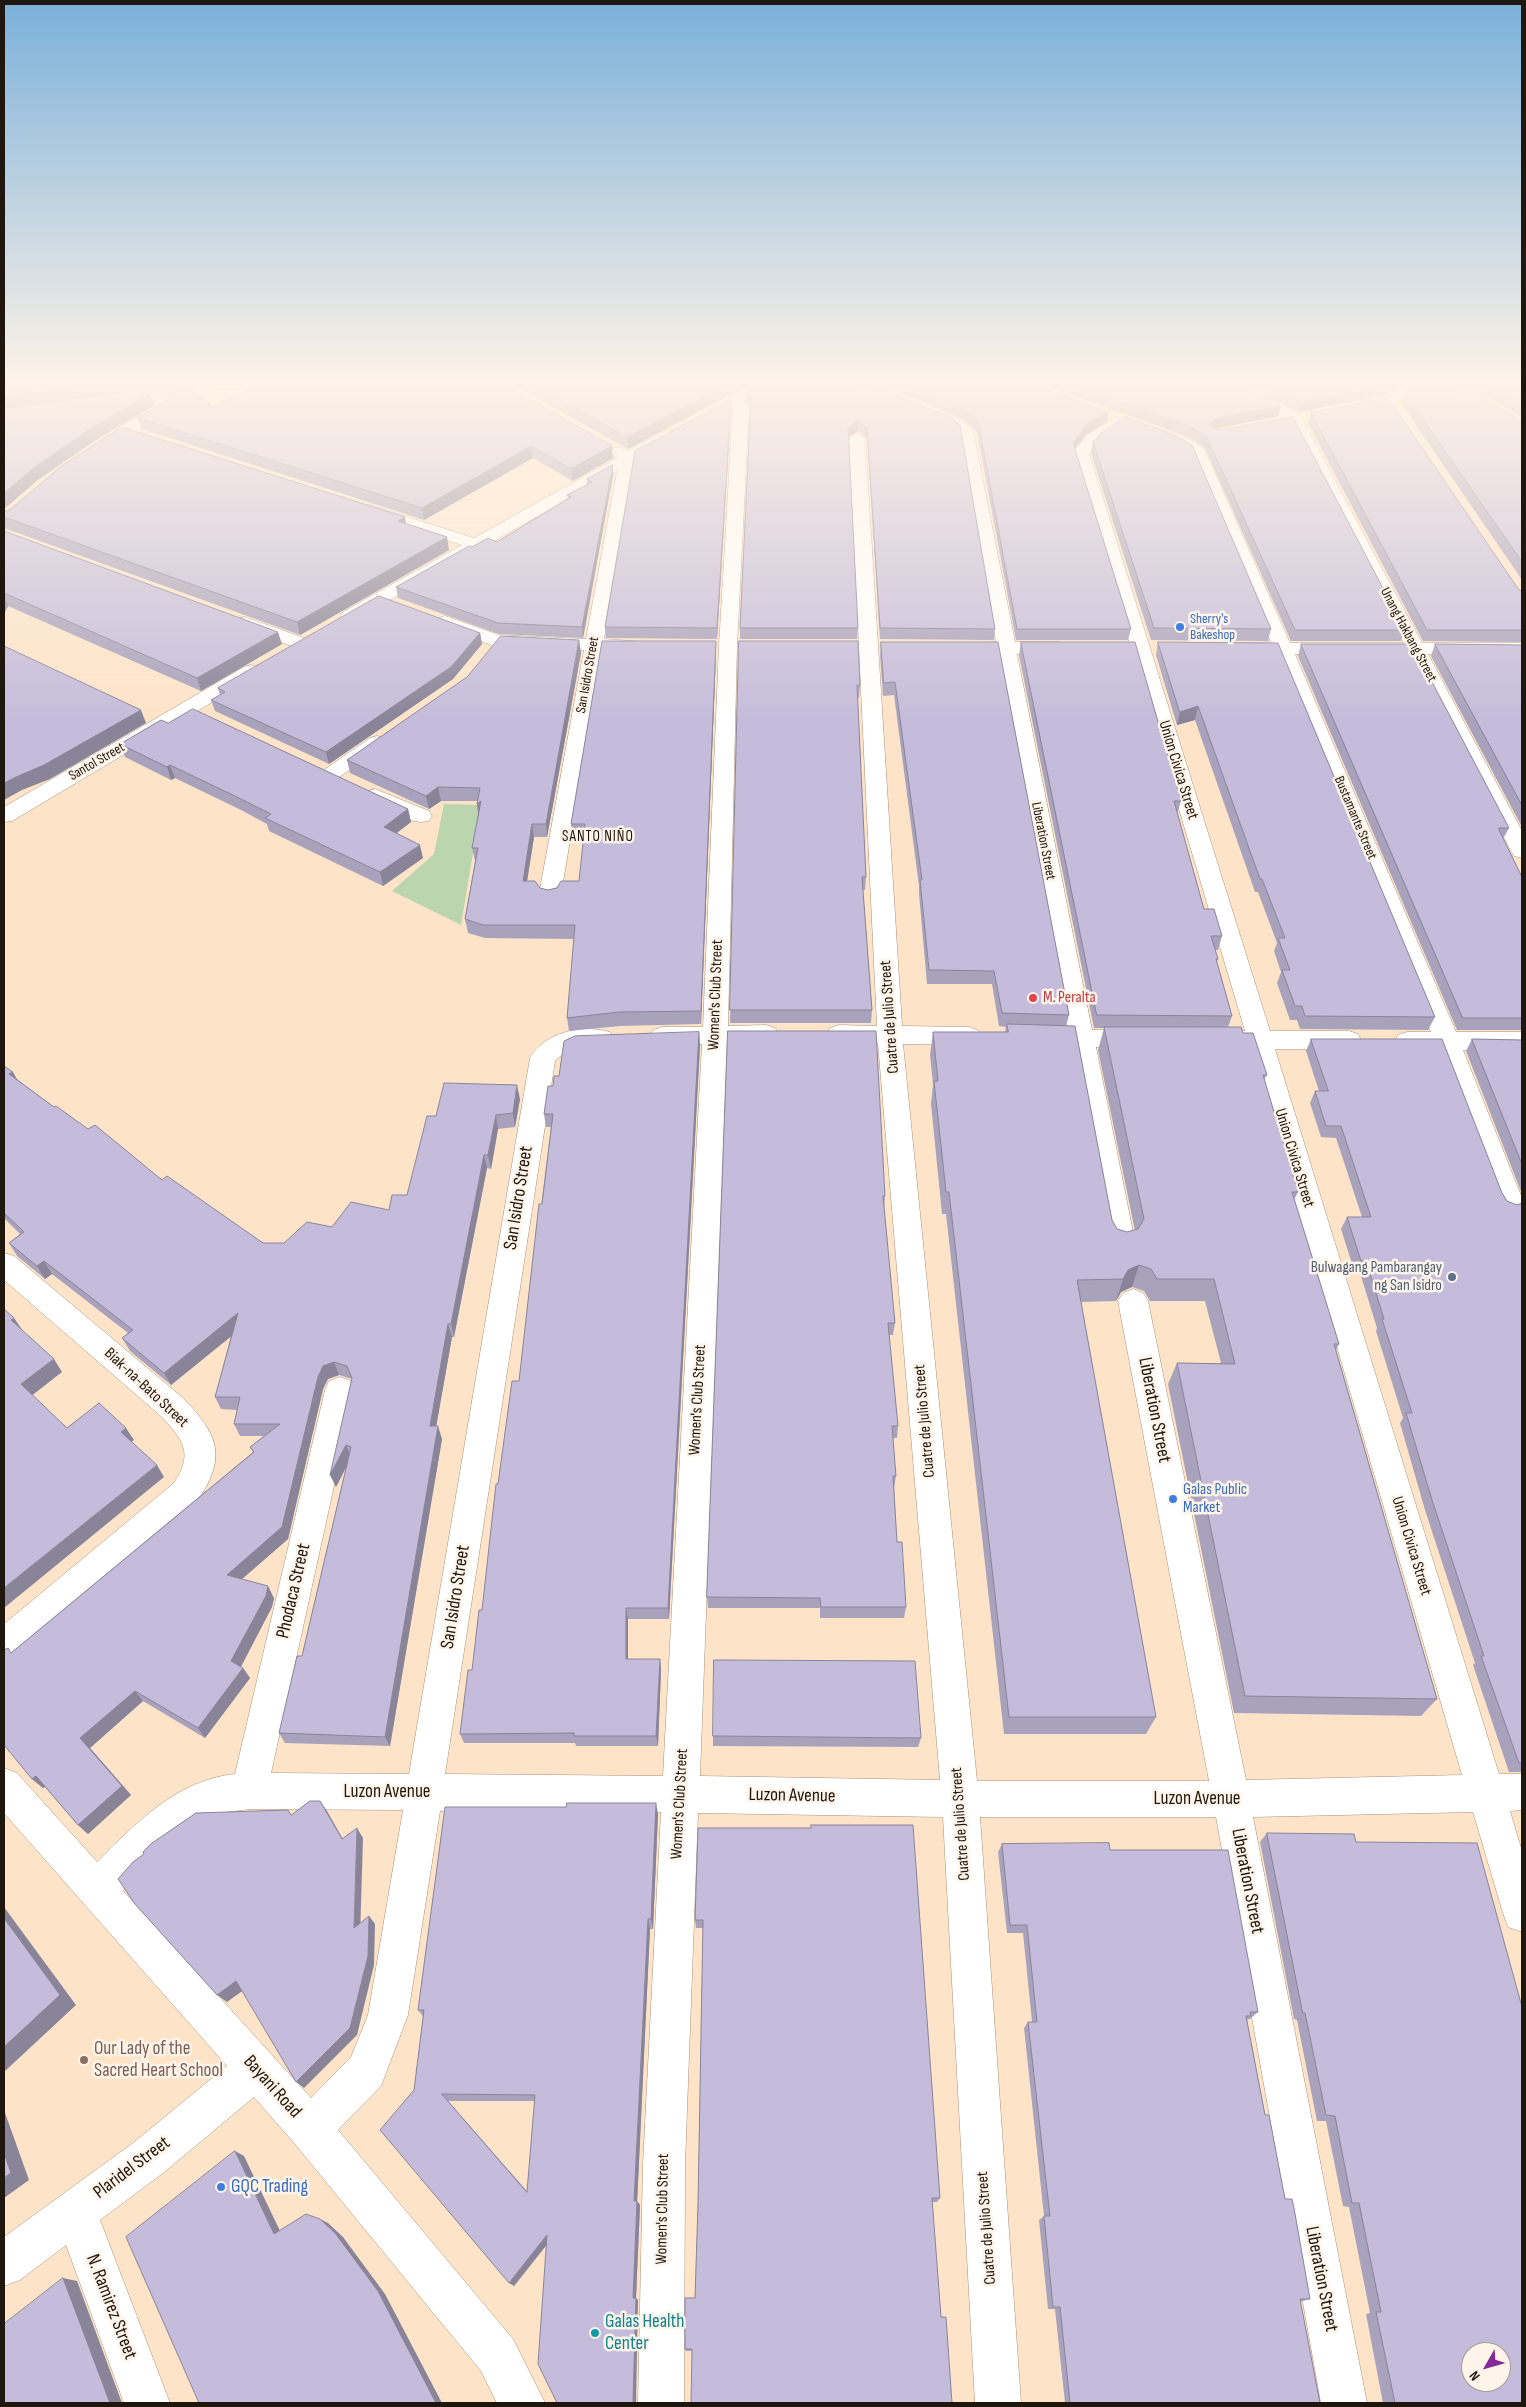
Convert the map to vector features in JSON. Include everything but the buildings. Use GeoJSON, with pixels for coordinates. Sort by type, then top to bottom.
{"type":"FeatureCollection","features":[{"type":"Feature","properties":{"kind":"street"},"geometry":{"type":"LineString","coordinates":[[332,625],[560,497]]}},
{"type":"Feature","properties":{"kind":"street","name":"San Isidro Street"},"geometry":{"type":"LineString","coordinates":[[550,894],[620,497]]}},
{"type":"Feature","properties":{"kind":"street","name":"Women's Club Street"},"geometry":{"type":"LineString","coordinates":[[660,2403],[664,2164],[715,1034],[718,646],[732,497]]}},
{"type":"Feature","properties":{"kind":"street","name":"Cuatre de Julio Street"},"geometry":{"type":"LineString","coordinates":[[860,497],[890,1034],[960,1800],[998,2403]]}},
{"type":"Feature","properties":{"kind":"street","name":"Liberation Street"},"geometry":{"type":"LineString","coordinates":[[980,497],[1006,647],[1121,1242]]}},
{"type":"Feature","properties":{"kind":"street","name":"Union Civica Street"},"geometry":{"type":"LineString","coordinates":[[1095,497],[1142,648],[1258,1040],[1522,1913]]}},
{"type":"Feature","properties":{"kind":"street","name":"Bustamante Street"},"geometry":{"type":"LineString","coordinates":[[1218,497],[1284,648],[1448,1041],[1511,1204]]}},
{"type":"Feature","properties":{"kind":"street","name":"Unang Hakbang Street"},"geometry":{"type":"LineString","coordinates":[[1336,497],[1522,851]]}},
{"type":"Feature","properties":{"kind":"street"},"geometry":{"type":"LineString","coordinates":[[352,504],[476,544]]}},
{"type":"Feature","properties":{"kind":"street"},"geometry":{"type":"LineString","coordinates":[[380,599],[398,605]]}},
{"type":"Feature","properties":{"kind":"street"},"geometry":{"type":"LineString","coordinates":[[425,615],[491,648],[660,646]]}},
{"type":"Feature","properties":{"kind":"street"},"geometry":{"type":"LineString","coordinates":[[226,616],[300,643]]}},
{"type":"Feature","properties":{"kind":"street","name":"Santol Street"},"geometry":{"type":"LineString","coordinates":[[4,816],[196,712],[272,659],[316,634]]}},
{"type":"Feature","properties":{"kind":"street"},"geometry":{"type":"LineString","coordinates":[[718,646],[748,647]]}},
{"type":"Feature","properties":{"kind":"street"},"geometry":{"type":"LineString","coordinates":[[947,648],[1074,648]]}},
{"type":"Feature","properties":{"kind":"street"},"geometry":{"type":"LineString","coordinates":[[1227,648],[1522,649]]}},
{"type":"Feature","properties":{"kind":"street"},"geometry":{"type":"LineString","coordinates":[[396,729],[338,777],[421,816]]}},
{"type":"Feature","properties":{"kind":"street"},"geometry":{"type":"LineString","coordinates":[[715,1034],[890,1034],[1159,1040]]}},
{"type":"Feature","properties":{"kind":"street","name":"San Isidro Street"},"geometry":{"type":"LineString","coordinates":[[310,2129],[366,2071],[388,2015],[543,1058],[554,1045],[576,1039],[715,1034]]}},
{"type":"Feature","properties":{"kind":"street"},"geometry":{"type":"LineString","coordinates":[[1199,1040],[1522,1041]]}},
{"type":"Feature","properties":{"kind":"street","name":"Biak-na-Bato Street"},"geometry":{"type":"LineString","coordinates":[[4,1264],[162,1399],[189,1426],[199,1442],[202,1458],[197,1476],[185,1493],[4,1646]]}},
{"type":"Feature","properties":{"kind":"street","name":"Liberation Street"},"geometry":{"type":"LineString","coordinates":[[1133,1301],[1231,1799],[1344,2403]]}},
{"type":"Feature","properties":{"kind":"street","name":"Phodaca Street"},"geometry":{"type":"LineString","coordinates":[[249,1791],[340,1390]]}},
{"type":"Feature","properties":{"kind":"street","name":"Bayani Road"},"geometry":{"type":"LineString","coordinates":[[4,1786],[310,2129],[497,2355],[522,2403]]}},
{"type":"Feature","properties":{"kind":"street","name":"Luzon Avenue"},"geometry":{"type":"LineString","coordinates":[[97,1890],[160,1828],[188,1808],[215,1796],[249,1791],[680,1794],[960,1800],[1231,1799],[1485,1791],[1522,1792]]}},
{"type":"Feature","properties":{"kind":"street","name":"Plaridel Street"},"geometry":{"type":"LineString","coordinates":[[4,2264],[148,2158],[256,2069]]}},
{"type":"Feature","properties":{"kind":"street","name":"N. Ramirez Street"},"geometry":{"type":"LineString","coordinates":[[74,2211],[147,2403]]}},
{"type":"Feature","properties":{"kind":"green space"},"geometry":{"type":"Polygon","coordinates":[[[444,804],[481,805],[461,925],[392,891],[434,854],[444,804]]]}},
{"type":"Feature","properties":{"kind":"place","name":"Sherry's Bakeshop"},"geometry":{"type":"Point","coordinates":[1180,627]}},
{"type":"Feature","properties":{"kind":"place","name":"M. Peralta"},"geometry":{"type":"Point","coordinates":[1033,998]}},
{"type":"Feature","properties":{"kind":"place","name":"Bulwagang Pambarangay ng San Isidro"},"geometry":{"type":"Point","coordinates":[1452,1277]}},
{"type":"Feature","properties":{"kind":"place","name":"Galas Public Market"},"geometry":{"type":"Point","coordinates":[1173,1499]}},
{"type":"Feature","properties":{"kind":"place","name":"Our Lady of the Sacred Heart School"},"geometry":{"type":"Point","coordinates":[84,2060]}},
{"type":"Feature","properties":{"kind":"place","name":"GQC Trading"},"geometry":{"type":"Point","coordinates":[221,2187]}},
{"type":"Feature","properties":{"kind":"place","name":"Galas Health Center"},"geometry":{"type":"Point","coordinates":[595,2333]}},
{"type":"Feature","properties":{"kind":"district","name":"SANTO NIÑO"},"geometry":{"type":"Point","coordinates":[598,837]}}]}
